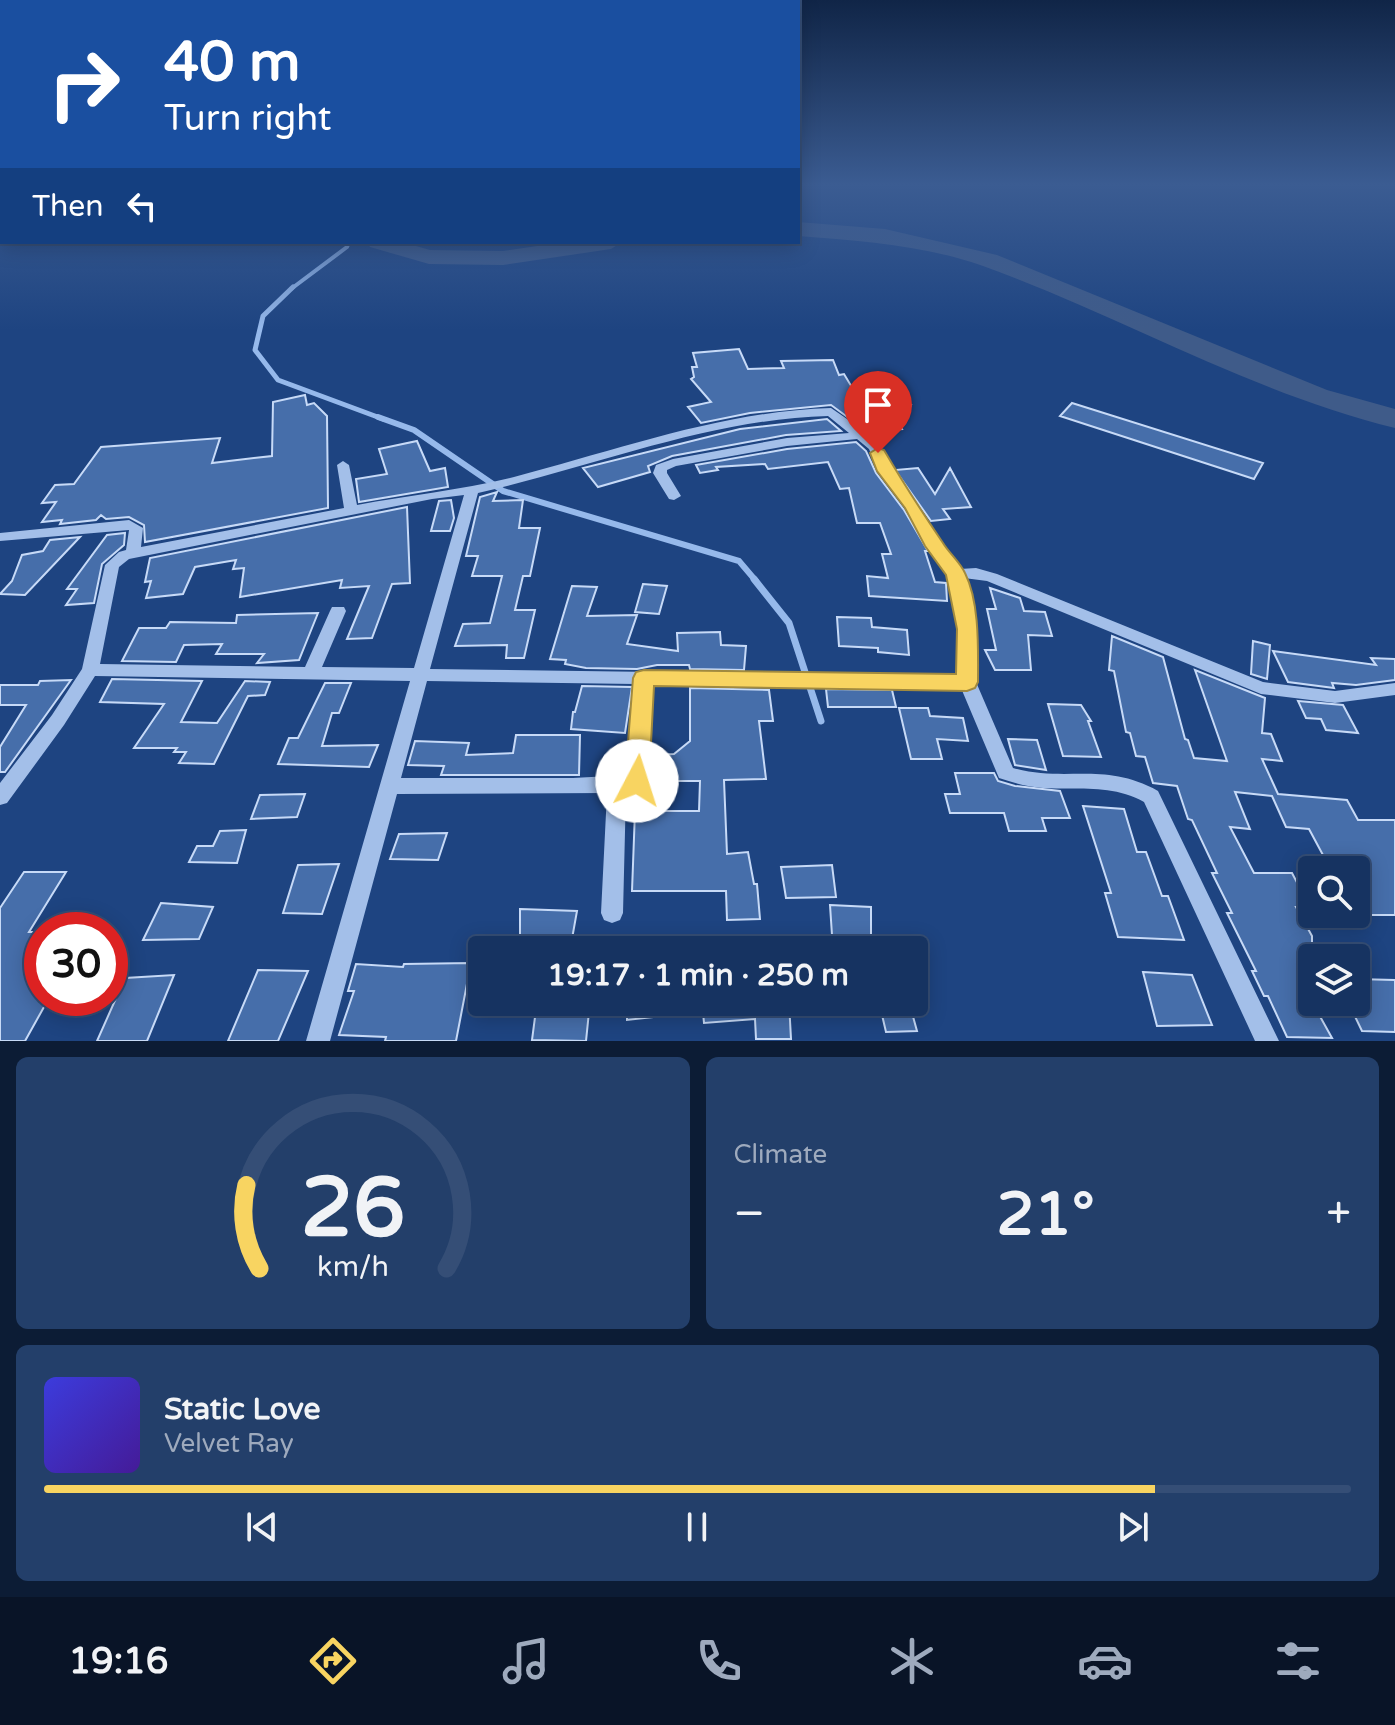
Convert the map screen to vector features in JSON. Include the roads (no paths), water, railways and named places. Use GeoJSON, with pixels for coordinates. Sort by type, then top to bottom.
{"type":"FeatureCollection","features":[{"type":"Feature","properties":{"kind":"street"},"geometry":{"type":"LineString","coordinates":[[0,797],[58,720],[90,670],[112,565],[133,552],[513,481],[701,430],[794,413],[831,412],[874,447],[885,471],[913,507],[935,546],[956,574],[967,629],[967,682],[1006,773],[1028,780],[1117,781],[1137,786],[1151,797],[1267,1041]]}},
{"type":"Feature","properties":{"kind":"street"},"geometry":{"type":"LineString","coordinates":[[674,496],[660,473],[661,468],[673,463],[772,444],[862,435]]}},
{"type":"Feature","properties":{"kind":"street"},"geometry":{"type":"LineString","coordinates":[[343,465],[351,511]]}},
{"type":"Feature","properties":{"kind":"street"},"geometry":{"type":"LineString","coordinates":[[318,1041],[388,786],[480,488]]}},
{"type":"Feature","properties":{"kind":"street"},"geometry":{"type":"LineString","coordinates":[[0,537],[129,524],[136,528],[133,552]]}},
{"type":"Feature","properties":{"kind":"street"},"geometry":{"type":"LineString","coordinates":[[956,574],[976,573],[992,577],[1261,688],[1335,697],[1395,689]]}},
{"type":"Feature","properties":{"kind":"street"},"geometry":{"type":"LineString","coordinates":[[311,672],[338,611]]}},
{"type":"Feature","properties":{"kind":"street"},"geometry":{"type":"LineString","coordinates":[[90,670],[967,682]]}},
{"type":"Feature","properties":{"kind":"street"},"geometry":{"type":"LineString","coordinates":[[388,786],[617,785],[637,781],[644,678]]}},
{"type":"Feature","properties":{"kind":"street"},"geometry":{"type":"LineString","coordinates":[[612,913],[617,785]]}},
{"type":"Feature","properties":{"kind":"waterway"},"geometry":{"type":"LineString","coordinates":[[842,233],[885,236],[989,260],[1316,396],[1395,419]]}},
{"type":"Feature","properties":{"kind":"waterway"},"geometry":{"type":"LineString","coordinates":[[291,289],[348,244]]}},
{"type":"Feature","properties":{"kind":"waterway"},"geometry":{"type":"LineString","coordinates":[[385,244],[429,257],[503,258],[598,244]]}},
{"type":"Feature","properties":{"kind":"waterway"},"geometry":{"type":"LineString","coordinates":[[293,287],[263,316],[255,350],[278,380],[383,419]]}},
{"type":"Feature","properties":{"kind":"waterway"},"geometry":{"type":"LineString","coordinates":[[378,417],[414,430],[503,491],[739,561],[756,581]]}},
{"type":"Feature","properties":{"kind":"waterway"},"geometry":{"type":"LineString","coordinates":[[754,579],[789,623],[821,721]]}}]}
